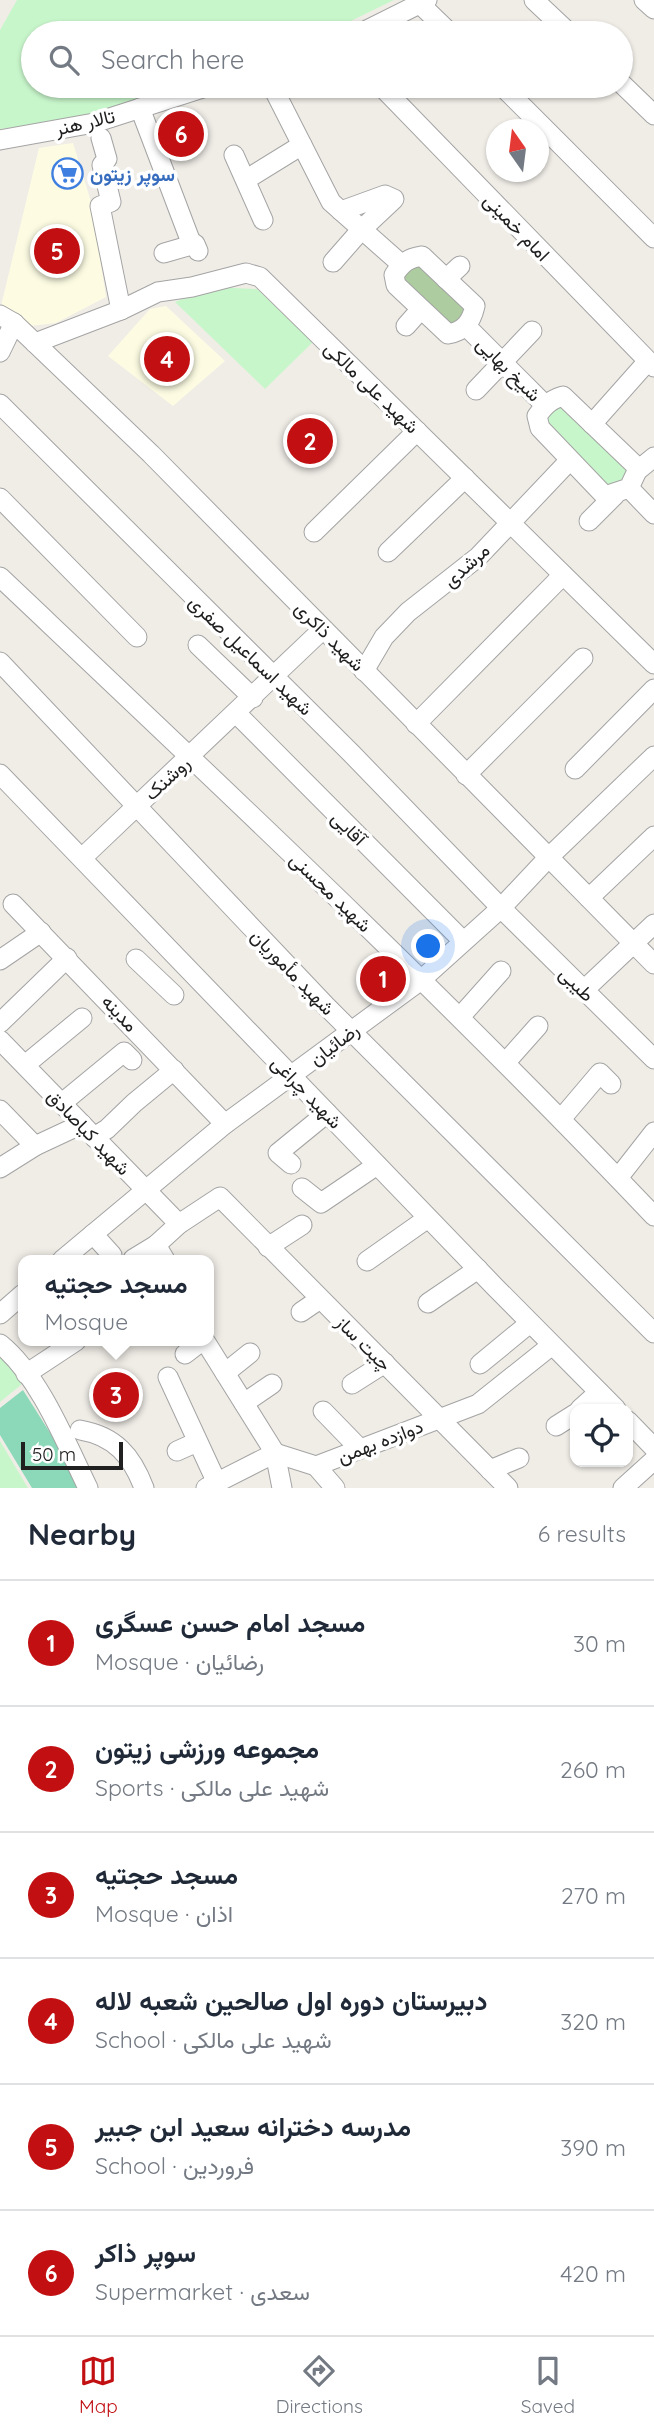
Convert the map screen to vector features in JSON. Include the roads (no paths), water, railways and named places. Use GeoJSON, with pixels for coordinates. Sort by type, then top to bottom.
{"type":"FeatureCollection","features":[{"type":"Feature","properties":{"kind":"street"},"geometry":{"type":"LineString","coordinates":[[534,0],[556,21]]}},
{"type":"Feature","properties":{"kind":"street"},"geometry":{"type":"LineString","coordinates":[[645,0],[654,9]]}},
{"type":"Feature","properties":{"kind":"street"},"geometry":{"type":"LineString","coordinates":[[385,21],[424,2],[440,21]]}},
{"type":"Feature","properties":{"kind":"street"},"geometry":{"type":"LineString","coordinates":[[633,95],[654,116]]}},
{"type":"Feature","properties":{"kind":"street","name":"تالار هنر"},"geometry":{"type":"LineString","coordinates":[[0,140],[94,123],[171,98]]}},
{"type":"Feature","properties":{"kind":"street"},"geometry":{"type":"LineString","coordinates":[[278,98],[331,202],[401,264],[394,275],[397,285],[448,334],[458,332],[466,326]]}},
{"type":"Feature","properties":{"kind":"street","name":"امام خمینی"},"geometry":{"type":"LineString","coordinates":[[393,98],[649,356]]}},
{"type":"Feature","properties":{"kind":"street"},"geometry":{"type":"LineString","coordinates":[[514,98],[654,238]]}},
{"type":"Feature","properties":{"kind":"street"},"geometry":{"type":"LineString","coordinates":[[140,108],[195,248],[164,253]]}},
{"type":"Feature","properties":{"kind":"street"},"geometry":{"type":"LineString","coordinates":[[101,138],[107,159],[102,165],[111,202],[100,206],[121,310]]}},
{"type":"Feature","properties":{"kind":"street"},"geometry":{"type":"LineString","coordinates":[[247,179],[302,145]]}},
{"type":"Feature","properties":{"kind":"street"},"geometry":{"type":"LineString","coordinates":[[234,155],[263,220]]}},
{"type":"Feature","properties":{"kind":"street"},"geometry":{"type":"LineString","coordinates":[[333,262],[361,230],[394,199],[386,195],[341,211]]}},
{"type":"Feature","properties":{"kind":"street","name":"شیخ بهایی"},"geometry":{"type":"LineString","coordinates":[[401,264],[422,256],[453,272],[475,306],[472,318],[466,326],[545,405],[564,396],[635,465],[627,485],[654,514]]}},
{"type":"Feature","properties":{"kind":"street","name":"شهید علی مالکی"},"geometry":{"type":"LineString","coordinates":[[34,343],[121,310],[158,292],[246,274],[260,277],[654,664]]}},
{"type":"Feature","properties":{"kind":"street"},"geometry":{"type":"LineString","coordinates":[[406,326],[421,309]]}},
{"type":"Feature","properties":{"kind":"street"},"geometry":{"type":"LineString","coordinates":[[0,352],[7,319]]}},
{"type":"Feature","properties":{"kind":"street","name":"شهید ذاکری"},"geometry":{"type":"LineString","coordinates":[[7,319],[151,454],[654,964]]}},
{"type":"Feature","properties":{"kind":"street"},"geometry":{"type":"LineString","coordinates":[[476,390],[532,331]]}},
{"type":"Feature","properties":{"kind":"street"},"geometry":{"type":"LineString","coordinates":[[592,424],[649,356]]}},
{"type":"Feature","properties":{"kind":"street","name":"شهید اسماعیل صفری"},"geometry":{"type":"LineString","coordinates":[[0,404],[351,752],[501,908]]}},
{"type":"Feature","properties":{"kind":"street"},"geometry":{"type":"LineString","coordinates":[[545,405],[537,416],[540,428],[605,496],[627,485]]}},
{"type":"Feature","properties":{"kind":"street"},"geometry":{"type":"LineString","coordinates":[[314,532],[417,431]]}},
{"type":"Feature","properties":{"kind":"street"},"geometry":{"type":"LineString","coordinates":[[589,521],[654,457]]}},
{"type":"Feature","properties":{"kind":"street","name":"مرشدی"},"geometry":{"type":"LineString","coordinates":[[364,671],[384,637],[408,612],[478,557],[570,460]]}},
{"type":"Feature","properties":{"kind":"street"},"geometry":{"type":"LineString","coordinates":[[388,552],[465,478]]}},
{"type":"Feature","properties":{"kind":"street"},"geometry":{"type":"LineString","coordinates":[[0,498],[137,637]]}},
{"type":"Feature","properties":{"kind":"street"},"geometry":{"type":"LineString","coordinates":[[416,724],[563,575]]}},
{"type":"Feature","properties":{"kind":"street","name":"شهید محسنی"},"geometry":{"type":"LineString","coordinates":[[0,577],[460,1017],[654,1216]]}},
{"type":"Feature","properties":{"kind":"street","name":"روشنک"},"geometry":{"type":"LineString","coordinates":[[82,858],[323,629]]}},
{"type":"Feature","properties":{"kind":"street"},"geometry":{"type":"LineString","coordinates":[[198,645],[253,698]]}},
{"type":"Feature","properties":{"kind":"street"},"geometry":{"type":"LineString","coordinates":[[467,775],[583,658]]}},
{"type":"Feature","properties":{"kind":"street","name":"شهید مأموریان"},"geometry":{"type":"LineString","coordinates":[[0,662],[351,1031],[654,1333]]}},
{"type":"Feature","properties":{"kind":"street"},"geometry":{"type":"LineString","coordinates":[[575,769],[654,690]]}},
{"type":"Feature","properties":{"kind":"street","name":"آقایی"},"geometry":{"type":"LineString","coordinates":[[236,713],[463,942]]}},
{"type":"Feature","properties":{"kind":"street","name":"رضائیان"},"geometry":{"type":"LineString","coordinates":[[68,1255],[225,1124],[421,980],[501,908],[548,858],[654,756]]}},
{"type":"Feature","properties":{"kind":"street","name":"شهید چراغی"},"geometry":{"type":"LineString","coordinates":[[1,778],[82,858],[611,1404]]}},
{"type":"Feature","properties":{"kind":"street"},"geometry":{"type":"LineString","coordinates":[[589,898],[654,836]]}},
{"type":"Feature","properties":{"kind":"street","name":"مدینه"},"geometry":{"type":"LineString","coordinates":[[13,904],[225,1124]]}},
{"type":"Feature","properties":{"kind":"street","name":"طیبی"},"geometry":{"type":"LineString","coordinates":[[501,908],[654,1059]]}},
{"type":"Feature","properties":{"kind":"street"},"geometry":{"type":"LineString","coordinates":[[584,990],[654,924]]}},
{"type":"Feature","properties":{"kind":"street"},"geometry":{"type":"LineString","coordinates":[[0,960],[41,932]]}},
{"type":"Feature","properties":{"kind":"street"},"geometry":{"type":"LineString","coordinates":[[155,976],[177,957]]}},
{"type":"Feature","properties":{"kind":"street"},"geometry":{"type":"LineString","coordinates":[[0,1023],[67,958]]}},
{"type":"Feature","properties":{"kind":"street"},"geometry":{"type":"LineString","coordinates":[[136,959],[174,995]]}},
{"type":"Feature","properties":{"kind":"street"},"geometry":{"type":"LineString","coordinates":[[460,1017],[501,971]]}},
{"type":"Feature","properties":{"kind":"street"},"geometry":{"type":"LineString","coordinates":[[25,1065],[82,1018]]}},
{"type":"Feature","properties":{"kind":"street"},"geometry":{"type":"LineString","coordinates":[[506,1062],[538,1026]]}},
{"type":"Feature","properties":{"kind":"street","name":"شهید کیاصادق"},"geometry":{"type":"LineString","coordinates":[[0,1040],[179,1224]]}},
{"type":"Feature","properties":{"kind":"street"},"geometry":{"type":"LineString","coordinates":[[62,1103],[124,1052],[132,1060]]}},
{"type":"Feature","properties":{"kind":"street"},"geometry":{"type":"LineString","coordinates":[[0,1168],[35,1146],[88,1130],[107,1129],[174,1070]]}},
{"type":"Feature","properties":{"kind":"street"},"geometry":{"type":"LineString","coordinates":[[561,1119],[600,1073],[611,1084]]}},
{"type":"Feature","properties":{"kind":"street"},"geometry":{"type":"LineString","coordinates":[[0,1110],[35,1146]]}},
{"type":"Feature","properties":{"kind":"street"},"geometry":{"type":"LineString","coordinates":[[290,1164],[278,1153],[327,1113]]}},
{"type":"Feature","properties":{"kind":"street"},"geometry":{"type":"LineString","coordinates":[[618,1178],[654,1132]]}},
{"type":"Feature","properties":{"kind":"street"},"geometry":{"type":"LineString","coordinates":[[302,1188],[321,1203],[377,1165]]}},
{"type":"Feature","properties":{"kind":"street","name":"چیت ساز"},"geometry":{"type":"LineString","coordinates":[[179,1224],[220,1197],[508,1488]]}},
{"type":"Feature","properties":{"kind":"street"},"geometry":{"type":"LineString","coordinates":[[367,1262],[428,1218]]}},
{"type":"Feature","properties":{"kind":"street"},"geometry":{"type":"LineString","coordinates":[[160,1253],[179,1224]]}},
{"type":"Feature","properties":{"kind":"street"},"geometry":{"type":"LineString","coordinates":[[268,1247],[302,1225]]}},
{"type":"Feature","properties":{"kind":"street"},"geometry":{"type":"LineString","coordinates":[[93,1234],[112,1255]]}},
{"type":"Feature","properties":{"kind":"street"},"geometry":{"type":"LineString","coordinates":[[428,1303],[478,1269]]}},
{"type":"Feature","properties":{"kind":"street"},"geometry":{"type":"LineString","coordinates":[[0,1314],[18,1298]]}},
{"type":"Feature","properties":{"kind":"street"},"geometry":{"type":"LineString","coordinates":[[302,1312],[320,1299]]}},
{"type":"Feature","properties":{"kind":"street"},"geometry":{"type":"LineString","coordinates":[[480,1364],[530,1323]]}},
{"type":"Feature","properties":{"kind":"street"},"geometry":{"type":"LineString","coordinates":[[0,1344],[14,1355],[53,1416],[88,1488]]}},
{"type":"Feature","properties":{"kind":"street","name":"دوازده بهمن"},"geometry":{"type":"LineString","coordinates":[[275,1453],[316,1466],[478,1404],[552,1345]]}},
{"type":"Feature","properties":{"kind":"street"},"geometry":{"type":"LineString","coordinates":[[26,1374],[62,1346]]}},
{"type":"Feature","properties":{"kind":"street"},"geometry":{"type":"LineString","coordinates":[[186,1354],[197,1346]]}},
{"type":"Feature","properties":{"kind":"street"},"geometry":{"type":"LineString","coordinates":[[207,1346],[275,1453],[282,1488]]}},
{"type":"Feature","properties":{"kind":"street"},"geometry":{"type":"LineString","coordinates":[[225,1373],[250,1353]]}},
{"type":"Feature","properties":{"kind":"street"},"geometry":{"type":"LineString","coordinates":[[352,1384],[385,1363]]}},
{"type":"Feature","properties":{"kind":"street"},"geometry":{"type":"LineString","coordinates":[[168,1377],[197,1442],[211,1485],[275,1453]]}},
{"type":"Feature","properties":{"kind":"street"},"geometry":{"type":"LineString","coordinates":[[244,1403],[272,1384]]}},
{"type":"Feature","properties":{"kind":"street"},"geometry":{"type":"LineString","coordinates":[[586,1404],[599,1392]]}},
{"type":"Feature","properties":{"kind":"street"},"geometry":{"type":"LineString","coordinates":[[556,1426],[570,1416]]}},
{"type":"Feature","properties":{"kind":"street"},"geometry":{"type":"LineString","coordinates":[[323,1418],[360,1449]]}},
{"type":"Feature","properties":{"kind":"street"},"geometry":{"type":"LineString","coordinates":[[80,1430],[96,1433],[123,1449],[144,1488]]}},
{"type":"Feature","properties":{"kind":"street"},"geometry":{"type":"LineString","coordinates":[[177,1451],[197,1442]]}},
{"type":"Feature","properties":{"kind":"street"},"geometry":{"type":"LineString","coordinates":[[491,1470],[519,1458]]}},
{"type":"Feature","properties":{"kind":"street"},"geometry":{"type":"LineString","coordinates":[[623,1488],[654,1460]]}},
{"type":"Feature","properties":{"kind":"street"},"geometry":{"type":"LineString","coordinates":[[316,1466],[335,1488]]}},
{"type":"Feature","properties":{"kind":"place","name":"سوپر ذاکر"},"geometry":{"type":"Point","coordinates":[181,134]}},
{"type":"Feature","properties":{"kind":"place","name":"سوپر زیتون"},"geometry":{"type":"Point","coordinates":[67,174]}},
{"type":"Feature","properties":{"kind":"place","name":"مدرسه دخترانه سعید ابن جبیر"},"geometry":{"type":"Point","coordinates":[57,251]}},
{"type":"Feature","properties":{"kind":"place","name":"دبیرستان دوره اول صالحین شعبه لاله"},"geometry":{"type":"Point","coordinates":[167,359]}},
{"type":"Feature","properties":{"kind":"place","name":"مجموعه ورزشی زیتون"},"geometry":{"type":"Point","coordinates":[310,441]}},
{"type":"Feature","properties":{"kind":"place","name":"مسجد امام حسن عسگری"},"geometry":{"type":"Point","coordinates":[383,979]}},
{"type":"Feature","properties":{"kind":"place","name":"مسجد حجتیه"},"geometry":{"type":"Point","coordinates":[116,1395]}}]}
